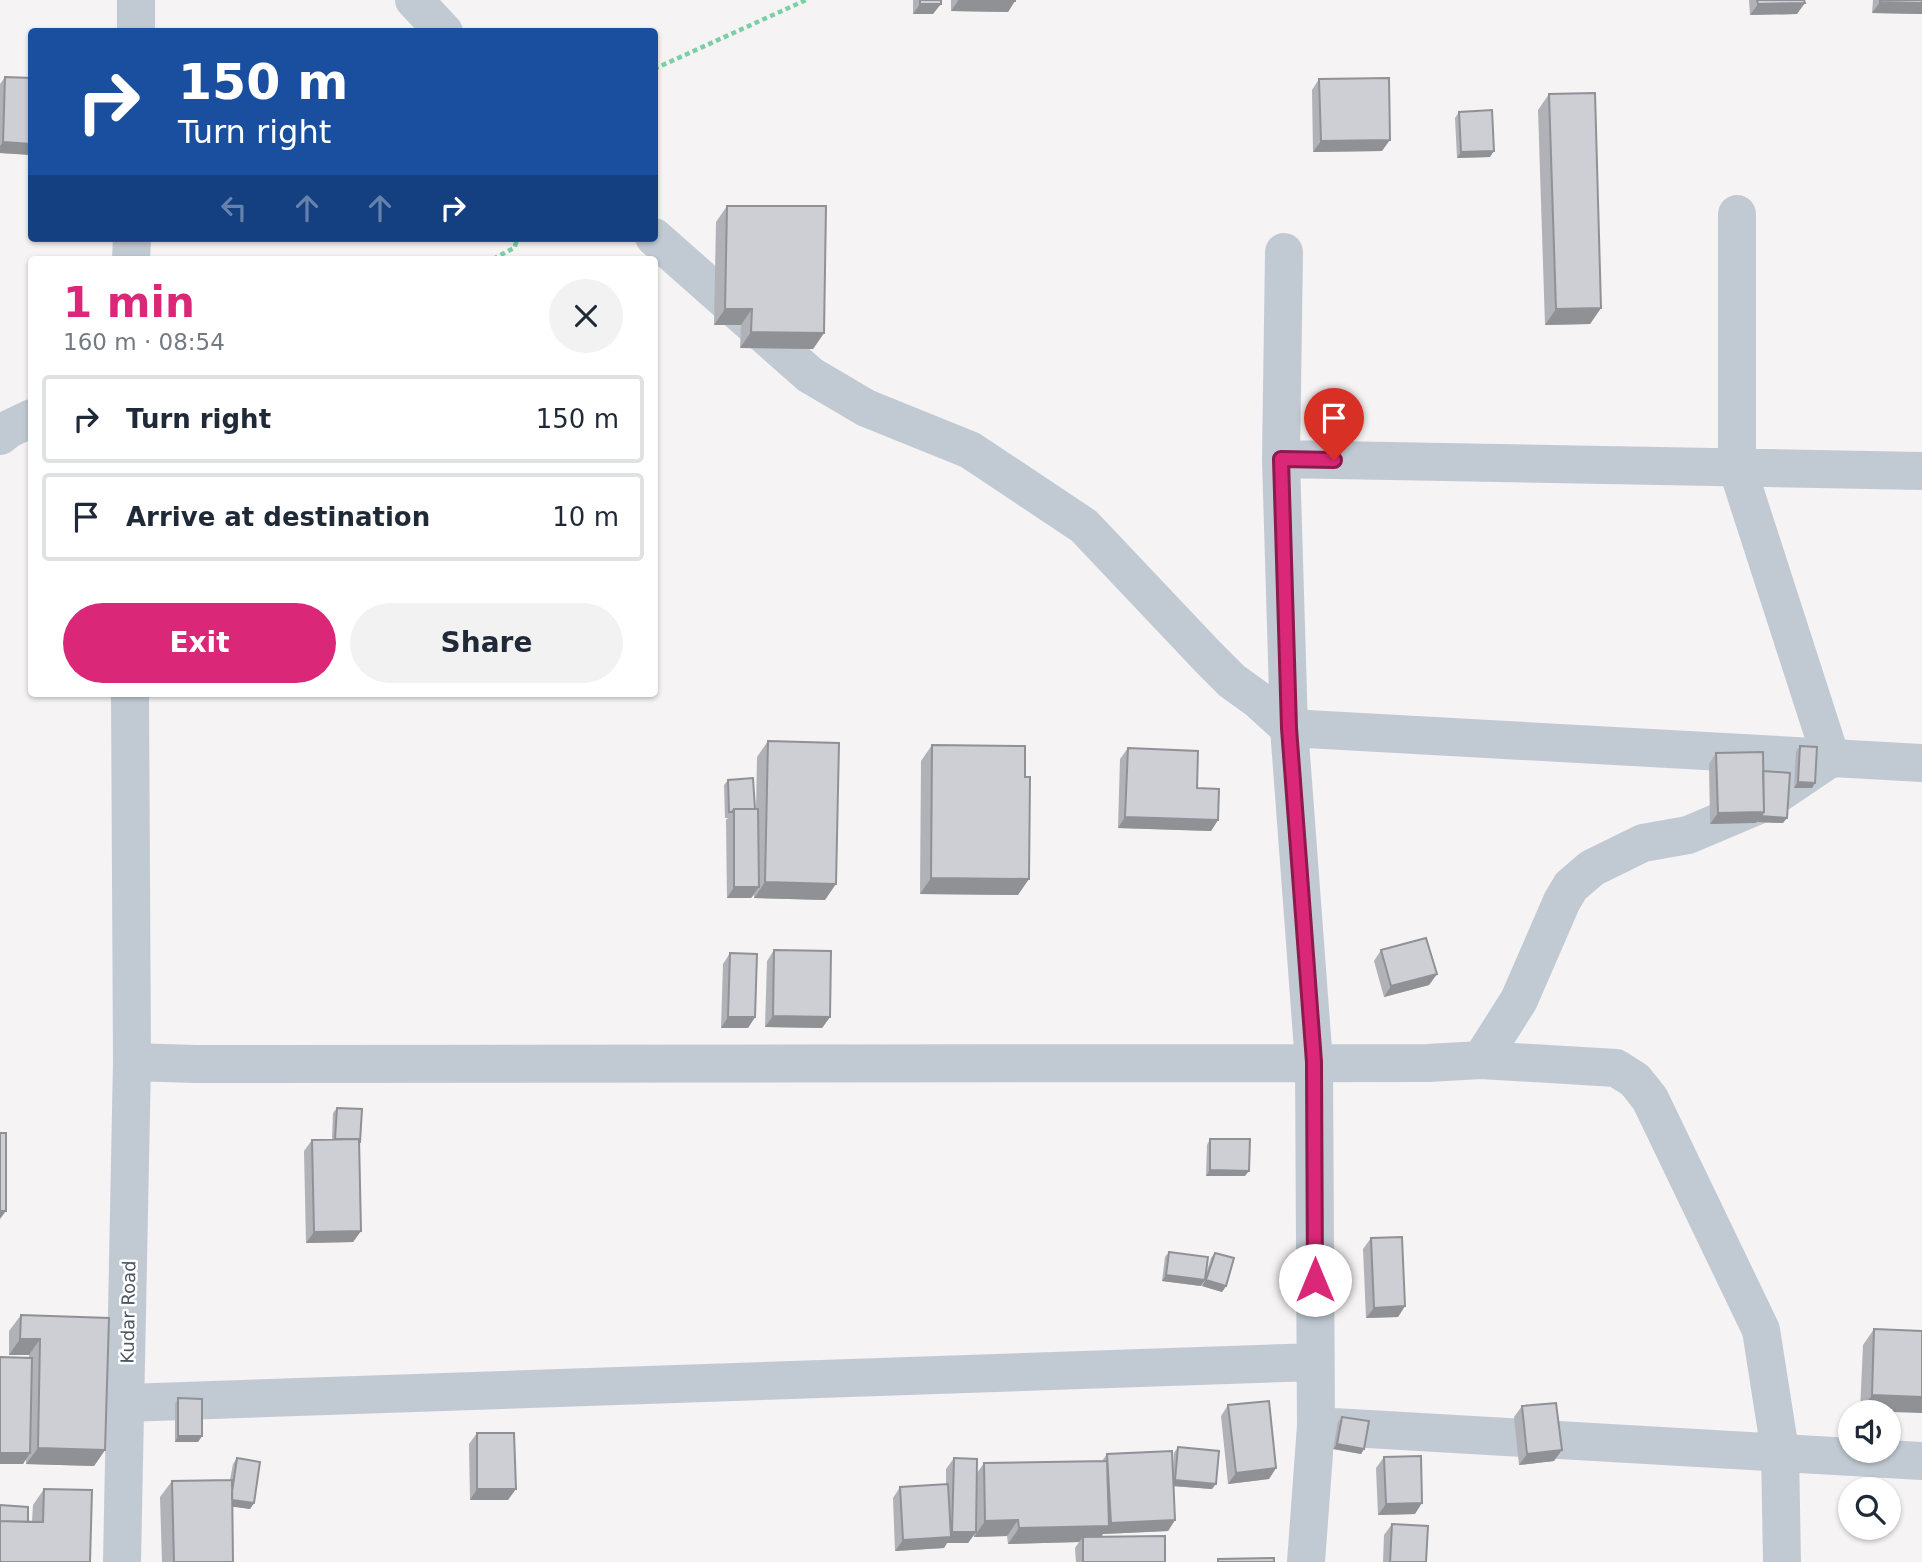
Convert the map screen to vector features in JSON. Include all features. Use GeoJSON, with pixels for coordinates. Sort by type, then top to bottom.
{"type":"FeatureCollection","features":[{"type":"Feature","properties":{"kind":"street"},"geometry":{"type":"LineString","coordinates":[[136,0],[136,28]]}},
{"type":"Feature","properties":{"kind":"street"},"geometry":{"type":"LineString","coordinates":[[414,0],[440,28]]}},
{"type":"Feature","properties":{"kind":"street"},"geometry":{"type":"LineString","coordinates":[[1737,214],[1737,467],[1831,758]]}},
{"type":"Feature","properties":{"kind":"street"},"geometry":{"type":"LineString","coordinates":[[658,241],[810,375],[866,408],[970,450],[1084,526],[1216,665],[1289,728],[1922,763]]}},
{"type":"Feature","properties":{"kind":"street"},"geometry":{"type":"LineString","coordinates":[[1284,252],[1281,459],[1289,728],[1314,1062],[1316,1426],[1306,1562]]}},
{"type":"Feature","properties":{"kind":"street"},"geometry":{"type":"LineString","coordinates":[[0,436],[28,420]]}},
{"type":"Feature","properties":{"kind":"street"},"geometry":{"type":"LineString","coordinates":[[1281,459],[1922,471]]}},
{"type":"Feature","properties":{"kind":"street","name":"Kudar Road"},"geometry":{"type":"LineString","coordinates":[[122,1562],[132,1062],[130,697]]}},
{"type":"Feature","properties":{"kind":"street"},"geometry":{"type":"LineString","coordinates":[[1481,1060],[1519,1000],[1571,886],[1592,868],[1643,843],[1688,835],[1766,802],[1831,758]]}},
{"type":"Feature","properties":{"kind":"street"},"geometry":{"type":"LineString","coordinates":[[132,1062],[1428,1063],[1481,1060],[1616,1068],[1635,1080],[1650,1099],[1761,1330],[1780,1451],[1782,1562]]}},
{"type":"Feature","properties":{"kind":"street"},"geometry":{"type":"LineString","coordinates":[[126,1403],[1315,1362]]}},
{"type":"Feature","properties":{"kind":"street"},"geometry":{"type":"LineString","coordinates":[[1316,1426],[1922,1461]]}},
{"type":"Feature","properties":{"kind":"path"},"geometry":{"type":"LineString","coordinates":[[658,67],[806,0]]}},
{"type":"Feature","properties":{"kind":"path"},"geometry":{"type":"LineString","coordinates":[[499,256],[514,248],[517,242]]}},
{"type":"Feature","properties":{"kind":"building"},"geometry":{"type":"Polygon","coordinates":[[[920,0],[941,0],[941,4],[920,4],[920,0]]]}},
{"type":"Feature","properties":{"kind":"building"},"geometry":{"type":"Polygon","coordinates":[[[1757,0],[1804,0],[1805,3],[1758,4],[1757,0]]]}},
{"type":"Feature","properties":{"kind":"building"},"geometry":{"type":"Polygon","coordinates":[[[1922,0],[1922,3],[1880,2],[1922,0]]]}},
{"type":"Feature","properties":{"kind":"building"},"geometry":{"type":"Polygon","coordinates":[[[5,77],[28,78],[28,144],[3,142],[5,77]]]}},
{"type":"Feature","properties":{"kind":"building"},"geometry":{"type":"Polygon","coordinates":[[[1389,78],[1390,140],[1321,141],[1319,79],[1389,78]]]}},
{"type":"Feature","properties":{"kind":"building"},"geometry":{"type":"Polygon","coordinates":[[[1595,93],[1601,308],[1556,309],[1549,94],[1595,93]]]}},
{"type":"Feature","properties":{"kind":"building"},"geometry":{"type":"Polygon","coordinates":[[[1492,110],[1494,151],[1461,152],[1459,112],[1492,110]]]}},
{"type":"Feature","properties":{"kind":"building"},"geometry":{"type":"Polygon","coordinates":[[[727,206],[826,206],[824,333],[751,332],[752,309],[725,309],[727,206]]]}},
{"type":"Feature","properties":{"kind":"building"},"geometry":{"type":"Polygon","coordinates":[[[768,741],[839,743],[836,884],[765,882],[768,741]]]}},
{"type":"Feature","properties":{"kind":"building"},"geometry":{"type":"Polygon","coordinates":[[[932,745],[1025,746],[1025,777],[1030,777],[1029,879],[931,878],[932,745]]]}},
{"type":"Feature","properties":{"kind":"building"},"geometry":{"type":"Polygon","coordinates":[[[1800,746],[1817,747],[1815,783],[1798,782],[1800,746]]]}},
{"type":"Feature","properties":{"kind":"building"},"geometry":{"type":"Polygon","coordinates":[[[1128,748],[1198,751],[1197,788],[1219,789],[1218,820],[1125,817],[1128,748]]]}},
{"type":"Feature","properties":{"kind":"building"},"geometry":{"type":"Polygon","coordinates":[[[1763,752],[1764,812],[1718,813],[1716,753],[1763,752]]]}},
{"type":"Feature","properties":{"kind":"building"},"geometry":{"type":"Polygon","coordinates":[[[1763,771],[1790,773],[1787,818],[1761,816],[1764,812],[1763,771]]]}},
{"type":"Feature","properties":{"kind":"building"},"geometry":{"type":"Polygon","coordinates":[[[753,778],[755,809],[734,809],[729,812],[728,780],[753,778]]]}},
{"type":"Feature","properties":{"kind":"building"},"geometry":{"type":"Polygon","coordinates":[[[734,809],[758,809],[759,887],[734,887],[734,809]]]}},
{"type":"Feature","properties":{"kind":"building"},"geometry":{"type":"Polygon","coordinates":[[[1426,938],[1437,974],[1391,986],[1381,950],[1426,938]]]}},
{"type":"Feature","properties":{"kind":"building"},"geometry":{"type":"Polygon","coordinates":[[[774,950],[831,951],[830,1017],[773,1016],[774,950]]]}},
{"type":"Feature","properties":{"kind":"building"},"geometry":{"type":"Polygon","coordinates":[[[730,953],[757,954],[755,1017],[728,1017],[730,953]]]}},
{"type":"Feature","properties":{"kind":"building"},"geometry":{"type":"Polygon","coordinates":[[[337,1108],[362,1109],[360,1142],[359,1139],[335,1139],[337,1108]]]}},
{"type":"Feature","properties":{"kind":"building"},"geometry":{"type":"Polygon","coordinates":[[[0,1133],[6,1133],[6,1211],[0,1211],[0,1133]]]}},
{"type":"Feature","properties":{"kind":"building"},"geometry":{"type":"Polygon","coordinates":[[[359,1139],[361,1231],[314,1232],[312,1140],[359,1139]]]}},
{"type":"Feature","properties":{"kind":"building"},"geometry":{"type":"Polygon","coordinates":[[[1210,1139],[1250,1139],[1249,1171],[1210,1170],[1210,1139]]]}},
{"type":"Feature","properties":{"kind":"building"},"geometry":{"type":"Polygon","coordinates":[[[1402,1237],[1405,1306],[1374,1308],[1371,1238],[1402,1237]]]}},
{"type":"Feature","properties":{"kind":"building"},"geometry":{"type":"Polygon","coordinates":[[[1169,1252],[1208,1257],[1205,1280],[1166,1275],[1169,1252]]]}},
{"type":"Feature","properties":{"kind":"building"},"geometry":{"type":"Polygon","coordinates":[[[1215,1253],[1234,1258],[1226,1286],[1206,1280],[1215,1253]]]}},
{"type":"Feature","properties":{"kind":"building"},"geometry":{"type":"Polygon","coordinates":[[[21,1315],[109,1318],[105,1450],[38,1448],[40,1339],[20,1339],[21,1315]]]}},
{"type":"Feature","properties":{"kind":"building"},"geometry":{"type":"Polygon","coordinates":[[[1874,1329],[1922,1331],[1922,1397],[1872,1395],[1874,1329]]]}},
{"type":"Feature","properties":{"kind":"building"},"geometry":{"type":"Polygon","coordinates":[[[0,1357],[32,1358],[30,1453],[0,1453],[0,1357]]]}},
{"type":"Feature","properties":{"kind":"building"},"geometry":{"type":"Polygon","coordinates":[[[178,1398],[202,1399],[202,1436],[178,1436],[178,1398]]]}},
{"type":"Feature","properties":{"kind":"building"},"geometry":{"type":"Polygon","coordinates":[[[1269,1401],[1276,1468],[1236,1473],[1228,1405],[1269,1401]]]}},
{"type":"Feature","properties":{"kind":"building"},"geometry":{"type":"Polygon","coordinates":[[[1556,1403],[1562,1450],[1527,1454],[1522,1406],[1556,1403]]]}},
{"type":"Feature","properties":{"kind":"building"},"geometry":{"type":"Polygon","coordinates":[[[1342,1417],[1369,1421],[1364,1449],[1337,1444],[1342,1417]]]}},
{"type":"Feature","properties":{"kind":"building"},"geometry":{"type":"Polygon","coordinates":[[[477,1433],[514,1433],[516,1489],[477,1489],[477,1433]]]}},
{"type":"Feature","properties":{"kind":"building"},"geometry":{"type":"Polygon","coordinates":[[[1178,1447],[1219,1451],[1216,1484],[1175,1480],[1178,1447]]]}},
{"type":"Feature","properties":{"kind":"building"},"geometry":{"type":"Polygon","coordinates":[[[1172,1451],[1175,1520],[1111,1523],[1107,1454],[1172,1451]]]}},
{"type":"Feature","properties":{"kind":"building"},"geometry":{"type":"Polygon","coordinates":[[[1421,1456],[1422,1503],[1386,1504],[1384,1457],[1421,1456]]]}},
{"type":"Feature","properties":{"kind":"building"},"geometry":{"type":"Polygon","coordinates":[[[237,1458],[260,1462],[254,1503],[232,1500],[237,1458]]]}},
{"type":"Feature","properties":{"kind":"building"},"geometry":{"type":"Polygon","coordinates":[[[954,1458],[977,1459],[976,1532],[952,1532],[954,1458]]]}},
{"type":"Feature","properties":{"kind":"building"},"geometry":{"type":"Polygon","coordinates":[[[1107,1461],[1109,1526],[1019,1528],[1018,1520],[985,1521],[984,1463],[1107,1461]]]}},
{"type":"Feature","properties":{"kind":"building"},"geometry":{"type":"Polygon","coordinates":[[[232,1480],[233,1562],[174,1562],[172,1481],[232,1480]]]}},
{"type":"Feature","properties":{"kind":"building"},"geometry":{"type":"Polygon","coordinates":[[[948,1484],[951,1537],[903,1540],[900,1487],[948,1484]]]}},
{"type":"Feature","properties":{"kind":"building"},"geometry":{"type":"Polygon","coordinates":[[[44,1489],[92,1490],[90,1562],[0,1562],[0,1521],[43,1522],[44,1489]]]}},
{"type":"Feature","properties":{"kind":"building"},"geometry":{"type":"Polygon","coordinates":[[[0,1505],[28,1507],[28,1522],[0,1521],[0,1505]]]}},
{"type":"Feature","properties":{"kind":"building"},"geometry":{"type":"Polygon","coordinates":[[[1392,1524],[1428,1526],[1426,1562],[1390,1562],[1392,1524]]]}},
{"type":"Feature","properties":{"kind":"building"},"geometry":{"type":"Polygon","coordinates":[[[1165,1536],[1165,1562],[1083,1562],[1083,1537],[1165,1536]]]}},
{"type":"Feature","properties":{"kind":"building"},"geometry":{"type":"Polygon","coordinates":[[[1274,1558],[1274,1562],[1218,1562],[1218,1559],[1274,1558]]]}},
{"type":"Feature","properties":{"kind":"route"},"geometry":{"type":"LineString","coordinates":[[1315,1280],[1314,1062],[1289,728],[1281,459],[1334,460]]}}]}
